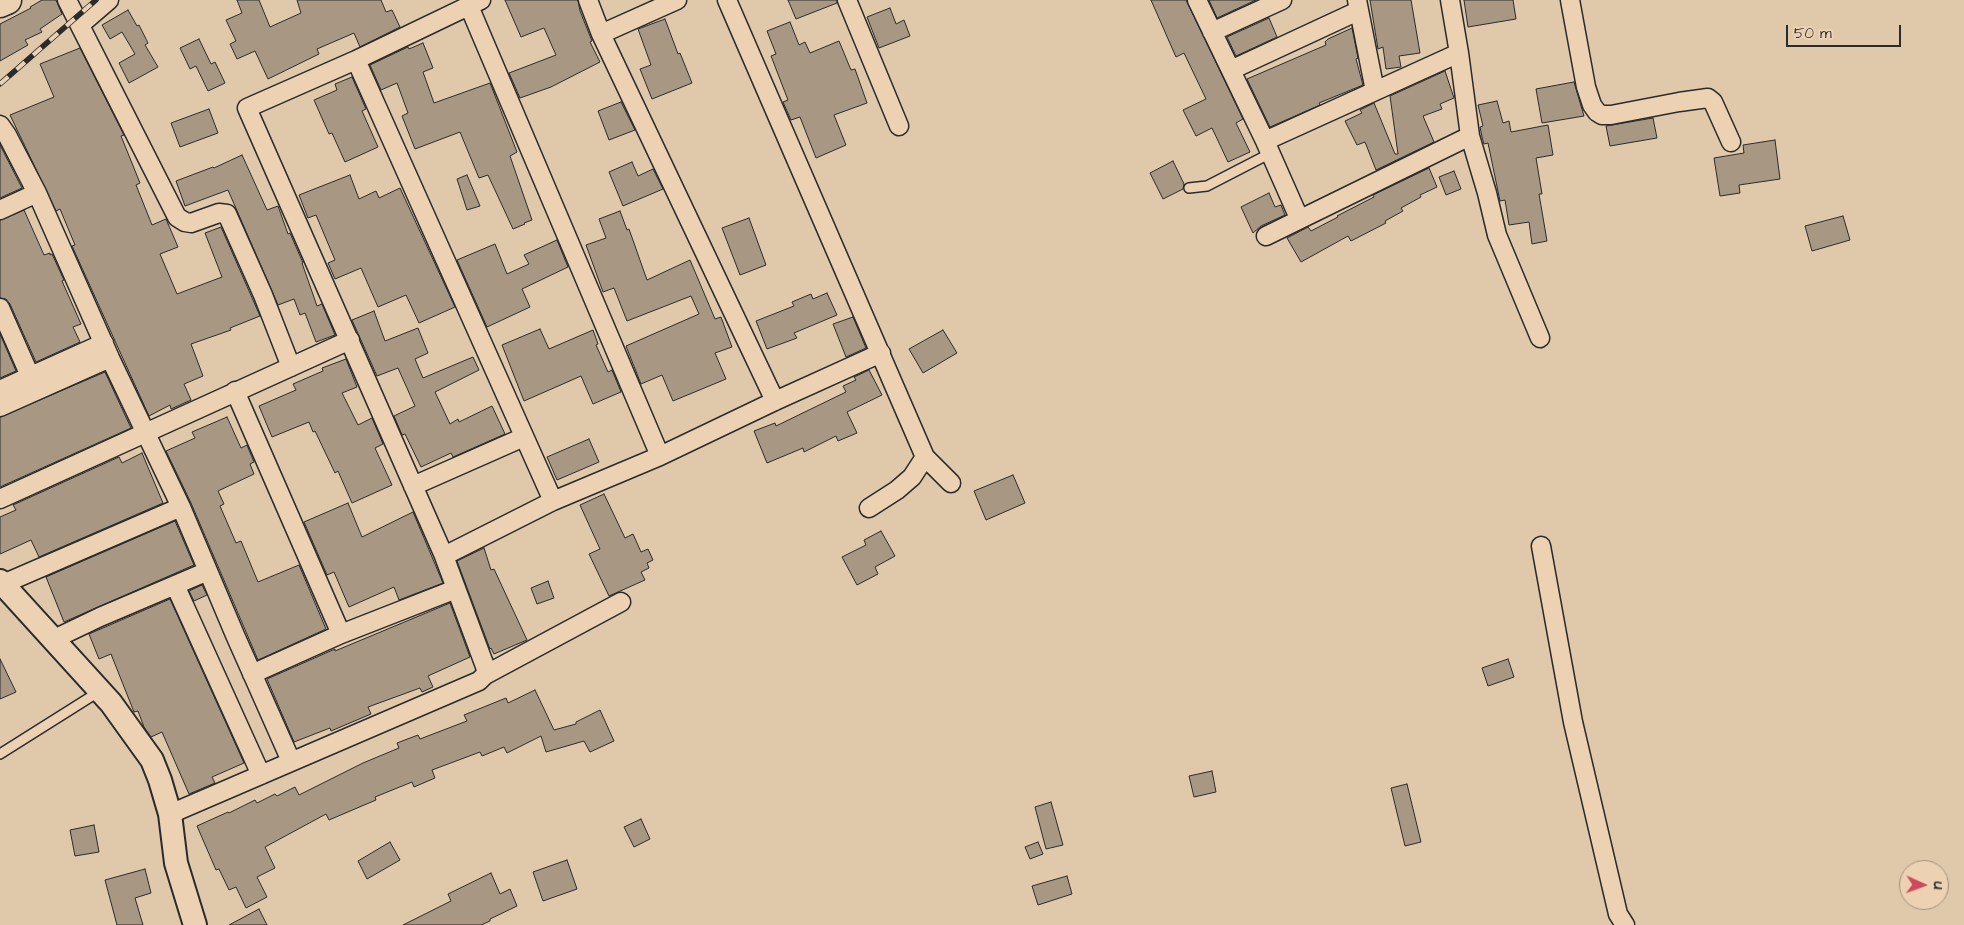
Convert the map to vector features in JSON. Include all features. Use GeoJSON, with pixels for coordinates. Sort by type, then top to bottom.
{"type":"FeatureCollection","features":[{"type":"Feature","properties":{"kind":"highway"},"geometry":{"type":"LineString","coordinates":[[0,3],[7,0]]}},
{"type":"Feature","properties":{"kind":"street"},"geometry":{"type":"LineString","coordinates":[[68,0],[177,218],[191,223],[219,213],[227,214],[263,295],[291,367]]}},
{"type":"Feature","properties":{"kind":"street"},"geometry":{"type":"LineString","coordinates":[[80,25],[109,0]]}},
{"type":"Feature","properties":{"kind":"street"},"geometry":{"type":"LineString","coordinates":[[588,0],[600,34],[775,401]]}},
{"type":"Feature","properties":{"kind":"street"},"geometry":{"type":"LineString","coordinates":[[600,34],[677,0]]}},
{"type":"Feature","properties":{"kind":"street"},"geometry":{"type":"LineString","coordinates":[[727,0],[925,457],[951,483]]}},
{"type":"Feature","properties":{"kind":"street"},"geometry":{"type":"LineString","coordinates":[[848,0],[899,126]]}},
{"type":"Feature","properties":{"kind":"street"},"geometry":{"type":"LineString","coordinates":[[1197,0],[1299,218]]}},
{"type":"Feature","properties":{"kind":"street"},"geometry":{"type":"LineString","coordinates":[[1212,32],[1282,0]]}},
{"type":"Feature","properties":{"kind":"street"},"geometry":{"type":"LineString","coordinates":[[1450,0],[1470,136],[1497,235],[1540,338]]}},
{"type":"Feature","properties":{"kind":"street"},"geometry":{"type":"LineString","coordinates":[[1570,0],[1586,86],[1592,105],[1597,112],[1602,115],[1611,115],[1708,98],[1713,102],[1731,142]]}},
{"type":"Feature","properties":{"kind":"street"},"geometry":{"type":"LineString","coordinates":[[485,675],[486,668],[444,556],[247,108],[356,60],[475,3],[660,456]]}},
{"type":"Feature","properties":{"kind":"street"},"geometry":{"type":"LineString","coordinates":[[1231,70],[1358,5],[1375,91]]}},
{"type":"Feature","properties":{"kind":"street"},"geometry":{"type":"LineString","coordinates":[[1267,148],[1375,91],[1459,53]]}},
{"type":"Feature","properties":{"kind":"street"},"geometry":{"type":"LineString","coordinates":[[356,60],[552,501]]}},
{"type":"Feature","properties":{"kind":"street"},"geometry":{"type":"LineString","coordinates":[[0,125],[7,135],[36,193],[181,507],[291,761]]}},
{"type":"Feature","properties":{"kind":"street"},"geometry":{"type":"LineString","coordinates":[[1266,236],[1299,218],[1470,136]]}},
{"type":"Feature","properties":{"kind":"street"},"geometry":{"type":"LineString","coordinates":[[0,210],[36,193]]}},
{"type":"Feature","properties":{"kind":"street"},"geometry":{"type":"LineString","coordinates":[[0,308],[34,383]]}},
{"type":"Feature","properties":{"kind":"street"},"geometry":{"type":"LineString","coordinates":[[0,499],[350,340]]}},
{"type":"Feature","properties":{"kind":"street"},"geometry":{"type":"LineString","coordinates":[[0,408],[34,383],[107,350]]}},
{"type":"Feature","properties":{"kind":"street"},"geometry":{"type":"LineString","coordinates":[[444,556],[552,501],[660,456],[881,353]]}},
{"type":"Feature","properties":{"kind":"street"},"geometry":{"type":"LineString","coordinates":[[0,390],[34,383]]}},
{"type":"Feature","properties":{"kind":"street"},"geometry":{"type":"LineString","coordinates":[[235,392],[341,634]]}},
{"type":"Feature","properties":{"kind":"street"},"geometry":{"type":"LineString","coordinates":[[413,486],[524,437]]}},
{"type":"Feature","properties":{"kind":"street"},"geometry":{"type":"LineString","coordinates":[[869,508],[897,490],[912,477],[925,457]]}},
{"type":"Feature","properties":{"kind":"street"},"geometry":{"type":"LineString","coordinates":[[181,507],[2,583],[100,691],[152,760],[170,814],[176,863],[195,925]]}},
{"type":"Feature","properties":{"kind":"street"},"geometry":{"type":"LineString","coordinates":[[1541,546],[1573,722],[1618,914],[1625,925]]}},
{"type":"Feature","properties":{"kind":"street"},"geometry":{"type":"LineString","coordinates":[[52,640],[208,572]]}},
{"type":"Feature","properties":{"kind":"street"},"geometry":{"type":"LineString","coordinates":[[175,585],[261,775]]}},
{"type":"Feature","properties":{"kind":"street"},"geometry":{"type":"LineString","coordinates":[[252,674],[341,634],[456,588]]}},
{"type":"Feature","properties":{"kind":"street"},"geometry":{"type":"LineString","coordinates":[[170,814],[479,681],[485,675],[621,602]]}},
{"type":"Feature","properties":{"kind":"lane"},"geometry":{"type":"LineString","coordinates":[[1190,188],[1207,186],[1267,148]]}},
{"type":"Feature","properties":{"kind":"lane"},"geometry":{"type":"LineString","coordinates":[[0,754],[100,691]]}},
{"type":"Feature","properties":{"kind":"building"},"geometry":{"type":"Polygon","coordinates":[[[42,0],[56,0],[62,14],[40,29],[42,32],[25,40],[28,45],[0,61],[0,24],[42,0]]]}},
{"type":"Feature","properties":{"kind":"building"},"geometry":{"type":"Polygon","coordinates":[[[237,0],[259,0],[270,27],[301,13],[297,0],[381,0],[386,12],[392,10],[400,27],[360,47],[354,33],[317,49],[319,54],[268,79],[255,51],[237,59],[230,44],[236,41],[226,20],[242,13],[237,0]]]}},
{"type":"Feature","properties":{"kind":"building"},"geometry":{"type":"Polygon","coordinates":[[[505,0],[578,0],[580,11],[592,41],[590,42],[600,62],[551,87],[520,98],[509,73],[556,55],[544,28],[521,37],[505,0]]]}},
{"type":"Feature","properties":{"kind":"building"},"geometry":{"type":"Polygon","coordinates":[[[788,0],[837,0],[837,3],[796,19],[788,0]]]}},
{"type":"Feature","properties":{"kind":"building"},"geometry":{"type":"Polygon","coordinates":[[[1151,0],[1186,0],[1243,119],[1236,123],[1250,152],[1228,162],[1212,128],[1196,136],[1183,110],[1206,99],[1184,53],[1176,57],[1151,0]]]}},
{"type":"Feature","properties":{"kind":"building"},"geometry":{"type":"Polygon","coordinates":[[[1209,0],[1256,0],[1217,18],[1209,0]]]}},
{"type":"Feature","properties":{"kind":"building"},"geometry":{"type":"Polygon","coordinates":[[[1370,0],[1411,0],[1420,53],[1399,56],[1401,67],[1386,69],[1383,47],[1378,49],[1370,0]]]}},
{"type":"Feature","properties":{"kind":"building"},"geometry":{"type":"Polygon","coordinates":[[[1464,0],[1513,0],[1516,19],[1468,27],[1464,0]]]}},
{"type":"Feature","properties":{"kind":"building"},"geometry":{"type":"Polygon","coordinates":[[[890,8],[896,24],[904,20],[910,36],[879,48],[867,17],[890,8]]]}},
{"type":"Feature","properties":{"kind":"building"},"geometry":{"type":"Polygon","coordinates":[[[128,10],[137,26],[139,25],[148,43],[145,45],[158,67],[129,83],[119,63],[135,54],[122,32],[110,39],[102,25],[128,10]]]}},
{"type":"Feature","properties":{"kind":"building"},"geometry":{"type":"Polygon","coordinates":[[[1269,18],[1277,37],[1236,56],[1227,37],[1269,18]]]}},
{"type":"Feature","properties":{"kind":"building"},"geometry":{"type":"Polygon","coordinates":[[[665,19],[678,54],[680,53],[692,83],[652,99],[640,69],[651,65],[638,29],[665,19]]]}},
{"type":"Feature","properties":{"kind":"building"},"geometry":{"type":"Polygon","coordinates":[[[790,22],[799,45],[805,42],[810,53],[839,41],[851,70],[855,69],[867,103],[834,115],[846,145],[816,158],[800,117],[791,120],[783,102],[788,100],[771,56],[776,54],[767,31],[790,22]]]}},
{"type":"Feature","properties":{"kind":"building"},"geometry":{"type":"Polygon","coordinates":[[[1352,28],[1358,58],[1356,59],[1363,85],[1319,103],[1320,105],[1270,127],[1247,79],[1326,45],[1325,42],[1328,39],[1352,28]]]}},
{"type":"Feature","properties":{"kind":"building"},"geometry":{"type":"Polygon","coordinates":[[[199,39],[211,64],[215,62],[225,83],[208,91],[196,66],[190,69],[180,48],[199,39]]]}},
{"type":"Feature","properties":{"kind":"building"},"geometry":{"type":"Polygon","coordinates":[[[423,43],[433,68],[423,72],[434,103],[490,83],[517,152],[510,156],[532,220],[513,229],[488,175],[479,178],[460,132],[415,149],[402,116],[408,113],[397,83],[381,90],[370,65],[408,47],[409,49],[423,43]]]}},
{"type":"Feature","properties":{"kind":"building"},"geometry":{"type":"Polygon","coordinates":[[[80,48],[124,135],[121,136],[140,183],[136,185],[152,225],[166,219],[178,247],[160,254],[177,294],[222,277],[205,233],[221,227],[260,316],[230,328],[231,330],[191,344],[203,376],[184,384],[191,400],[171,409],[170,405],[149,416],[72,246],[75,245],[60,209],[56,211],[10,115],[54,97],[40,64],[80,48]]]}},
{"type":"Feature","properties":{"kind":"building"},"geometry":{"type":"Polygon","coordinates":[[[1445,71],[1454,98],[1440,104],[1442,109],[1423,116],[1434,142],[1376,170],[1365,142],[1357,145],[1345,121],[1362,113],[1360,110],[1374,103],[1395,154],[1398,154],[1390,96],[1445,71]]]}},
{"type":"Feature","properties":{"kind":"building"},"geometry":{"type":"Polygon","coordinates":[[[352,77],[366,109],[362,111],[378,147],[345,162],[332,133],[329,134],[314,100],[337,90],[335,84],[352,77]]]}},
{"type":"Feature","properties":{"kind":"building"},"geometry":{"type":"Polygon","coordinates":[[[1574,82],[1584,116],[1542,123],[1536,89],[1574,82]]]}},
{"type":"Feature","properties":{"kind":"building"},"geometry":{"type":"Polygon","coordinates":[[[1497,101],[1503,123],[1509,121],[1511,132],[1548,125],[1553,155],[1536,158],[1542,194],[1539,194],[1547,241],[1532,244],[1529,222],[1509,225],[1505,200],[1500,201],[1488,143],[1484,144],[1482,137],[1480,127],[1483,126],[1478,105],[1497,101]]]}},
{"type":"Feature","properties":{"kind":"building"},"geometry":{"type":"Polygon","coordinates":[[[621,102],[635,130],[609,140],[598,111],[621,102]]]}},
{"type":"Feature","properties":{"kind":"building"},"geometry":{"type":"Polygon","coordinates":[[[209,109],[218,133],[180,147],[171,123],[209,109]]]}},
{"type":"Feature","properties":{"kind":"building"},"geometry":{"type":"Polygon","coordinates":[[[1653,118],[1657,138],[1610,146],[1606,126],[1653,118]]]}},
{"type":"Feature","properties":{"kind":"building"},"geometry":{"type":"Polygon","coordinates":[[[1775,140],[1780,179],[1739,185],[1740,193],[1720,196],[1714,158],[1744,153],[1743,145],[1775,140]]]}},
{"type":"Feature","properties":{"kind":"building"},"geometry":{"type":"Polygon","coordinates":[[[0,145],[22,188],[0,198],[0,145]]]}},
{"type":"Feature","properties":{"kind":"building"},"geometry":{"type":"Polygon","coordinates":[[[242,155],[267,210],[278,206],[288,234],[290,233],[303,263],[317,306],[322,304],[335,335],[316,342],[305,313],[300,315],[294,299],[278,305],[228,190],[185,206],[176,181],[214,168],[242,155]]]}},
{"type":"Feature","properties":{"kind":"building"},"geometry":{"type":"Polygon","coordinates":[[[1173,161],[1184,184],[1183,189],[1163,199],[1150,173],[1173,161]]]}},
{"type":"Feature","properties":{"kind":"building"},"geometry":{"type":"Polygon","coordinates":[[[632,162],[638,176],[653,169],[663,189],[623,206],[609,172],[632,162]]]}},
{"type":"Feature","properties":{"kind":"building"},"geometry":{"type":"Polygon","coordinates":[[[1429,168],[1437,187],[1420,195],[1421,197],[1401,208],[1403,211],[1385,221],[1386,223],[1351,241],[1348,236],[1301,262],[1287,238],[1308,227],[1311,231],[1374,197],[1373,195],[1429,168]]]}},
{"type":"Feature","properties":{"kind":"building"},"geometry":{"type":"Polygon","coordinates":[[[1454,171],[1461,189],[1446,195],[1439,177],[1454,171]]]}},
{"type":"Feature","properties":{"kind":"building"},"geometry":{"type":"Polygon","coordinates":[[[350,175],[359,199],[376,191],[379,198],[400,188],[455,307],[419,323],[406,295],[378,307],[361,268],[335,279],[328,263],[335,260],[316,215],[308,218],[299,195],[350,175]]]}},
{"type":"Feature","properties":{"kind":"building"},"geometry":{"type":"Polygon","coordinates":[[[467,175],[480,206],[467,210],[457,179],[467,175]]]}},
{"type":"Feature","properties":{"kind":"building"},"geometry":{"type":"Polygon","coordinates":[[[1269,193],[1275,207],[1281,205],[1285,215],[1261,226],[1253,233],[1241,207],[1269,193]]]}},
{"type":"Feature","properties":{"kind":"building"},"geometry":{"type":"Polygon","coordinates":[[[24,210],[44,255],[52,254],[81,324],[73,327],[80,342],[36,362],[10,304],[6,299],[0,298],[0,220],[24,210]]]}},
{"type":"Feature","properties":{"kind":"building"},"geometry":{"type":"Polygon","coordinates":[[[620,211],[627,230],[629,229],[647,280],[690,260],[715,319],[721,317],[732,347],[715,353],[726,379],[673,401],[662,375],[641,384],[626,346],[699,314],[691,296],[627,321],[614,288],[603,292],[586,245],[606,238],[599,219],[620,211]]]}},
{"type":"Feature","properties":{"kind":"building"},"geometry":{"type":"Polygon","coordinates":[[[1843,216],[1850,240],[1812,251],[1805,226],[1843,216]]]}},
{"type":"Feature","properties":{"kind":"building"},"geometry":{"type":"Polygon","coordinates":[[[749,218],[766,265],[740,275],[722,228],[749,218]]]}},
{"type":"Feature","properties":{"kind":"building"},"geometry":{"type":"Polygon","coordinates":[[[557,240],[568,267],[522,289],[530,307],[487,327],[457,260],[495,244],[507,274],[529,264],[524,255],[557,240]]]}},
{"type":"Feature","properties":{"kind":"building"},"geometry":{"type":"Polygon","coordinates":[[[827,293],[837,315],[794,333],[797,338],[767,349],[756,321],[794,306],[792,302],[811,294],[813,299],[827,293]]]}},
{"type":"Feature","properties":{"kind":"building"},"geometry":{"type":"Polygon","coordinates":[[[374,311],[385,341],[418,328],[428,353],[415,359],[423,378],[473,357],[479,370],[435,392],[450,424],[458,419],[459,422],[492,406],[505,434],[453,457],[451,453],[421,467],[405,434],[402,435],[394,416],[415,406],[398,368],[377,376],[352,320],[374,311]]]}},
{"type":"Feature","properties":{"kind":"building"},"geometry":{"type":"Polygon","coordinates":[[[853,317],[866,348],[846,357],[833,324],[853,317]]]}},
{"type":"Feature","properties":{"kind":"building"},"geometry":{"type":"Polygon","coordinates":[[[540,329],[549,349],[593,330],[598,344],[596,345],[608,372],[612,370],[621,392],[593,404],[581,376],[524,401],[502,345],[540,329]]]}},
{"type":"Feature","properties":{"kind":"building"},"geometry":{"type":"Polygon","coordinates":[[[943,330],[957,353],[923,373],[909,349],[943,330]]]}},
{"type":"Feature","properties":{"kind":"building"},"geometry":{"type":"Polygon","coordinates":[[[0,334],[16,371],[0,378],[0,334]]]}},
{"type":"Feature","properties":{"kind":"building"},"geometry":{"type":"Polygon","coordinates":[[[346,359],[357,387],[342,393],[358,425],[372,418],[383,444],[375,448],[392,485],[352,503],[338,471],[335,473],[309,422],[272,437],[259,406],[296,390],[293,384],[323,371],[322,368],[346,359]]]}},
{"type":"Feature","properties":{"kind":"building"},"geometry":{"type":"Polygon","coordinates":[[[869,370],[882,395],[847,412],[857,433],[838,441],[836,436],[804,452],[803,448],[767,463],[754,431],[775,423],[776,426],[846,392],[843,386],[856,380],[854,377],[869,370]]]}},
{"type":"Feature","properties":{"kind":"building"},"geometry":{"type":"Polygon","coordinates":[[[105,372],[131,428],[0,487],[0,417],[105,372]]]}},
{"type":"Feature","properties":{"kind":"building"},"geometry":{"type":"Polygon","coordinates":[[[227,417],[241,448],[247,445],[254,462],[250,464],[254,474],[218,491],[224,504],[220,506],[236,543],[241,541],[258,582],[299,565],[326,629],[258,660],[191,503],[166,451],[195,438],[192,432],[227,417]]]}},
{"type":"Feature","properties":{"kind":"building"},"geometry":{"type":"Polygon","coordinates":[[[589,439],[599,462],[557,480],[547,457],[589,439]]]}},
{"type":"Feature","properties":{"kind":"building"},"geometry":{"type":"Polygon","coordinates":[[[142,453],[163,503],[39,557],[31,540],[0,554],[0,517],[16,510],[13,505],[119,457],[122,463],[142,453]]]}},
{"type":"Feature","properties":{"kind":"building"},"geometry":{"type":"Polygon","coordinates":[[[1013,475],[1025,503],[986,520],[974,491],[1013,475]]]}},
{"type":"Feature","properties":{"kind":"building"},"geometry":{"type":"Polygon","coordinates":[[[604,494],[625,538],[633,534],[641,552],[648,549],[653,560],[647,563],[649,568],[641,572],[645,580],[609,596],[589,554],[600,549],[580,505],[604,494]]]}},
{"type":"Feature","properties":{"kind":"building"},"geometry":{"type":"Polygon","coordinates":[[[348,503],[362,537],[413,512],[443,583],[399,600],[394,587],[349,607],[334,572],[327,575],[304,522],[348,503]]]}},
{"type":"Feature","properties":{"kind":"building"},"geometry":{"type":"Polygon","coordinates":[[[175,521],[194,565],[64,622],[46,577],[175,521]]]}},
{"type":"Feature","properties":{"kind":"building"},"geometry":{"type":"Polygon","coordinates":[[[881,531],[895,556],[875,567],[878,574],[857,585],[842,557],[866,545],[864,540],[881,531]]]}},
{"type":"Feature","properties":{"kind":"building"},"geometry":{"type":"Polygon","coordinates":[[[484,548],[491,570],[494,569],[527,640],[494,654],[490,649],[457,561],[484,548]]]}},
{"type":"Feature","properties":{"kind":"building"},"geometry":{"type":"Polygon","coordinates":[[[548,581],[554,598],[537,604],[531,588],[548,581]]]}},
{"type":"Feature","properties":{"kind":"building"},"geometry":{"type":"Polygon","coordinates":[[[202,585],[207,595],[194,601],[189,591],[202,585]]]}},
{"type":"Feature","properties":{"kind":"building"},"geometry":{"type":"Polygon","coordinates":[[[170,599],[244,763],[212,777],[215,783],[189,794],[162,732],[151,737],[144,727],[138,711],[134,712],[111,654],[99,659],[89,634],[170,599]]]}},
{"type":"Feature","properties":{"kind":"building"},"geometry":{"type":"Polygon","coordinates":[[[450,603],[470,657],[428,676],[433,687],[422,692],[420,688],[368,707],[371,714],[331,731],[330,728],[294,742],[267,679],[335,649],[335,651],[450,603]]]}},
{"type":"Feature","properties":{"kind":"building"},"geometry":{"type":"Polygon","coordinates":[[[0,659],[16,692],[0,699],[0,659]]]}},
{"type":"Feature","properties":{"kind":"building"},"geometry":{"type":"Polygon","coordinates":[[[1508,659],[1514,677],[1488,686],[1482,668],[1508,659]]]}},
{"type":"Feature","properties":{"kind":"building"},"geometry":{"type":"Polygon","coordinates":[[[535,690],[554,730],[576,724],[576,722],[600,710],[614,741],[590,752],[584,741],[546,752],[541,736],[507,753],[504,747],[482,756],[480,752],[432,770],[435,778],[414,787],[412,782],[375,797],[376,800],[329,820],[326,814],[265,847],[275,868],[257,877],[267,897],[246,908],[236,887],[229,890],[219,869],[216,870],[197,826],[255,800],[257,803],[295,787],[299,795],[363,763],[399,748],[397,743],[418,735],[420,739],[467,721],[464,715],[506,698],[508,703],[535,690]]]}},
{"type":"Feature","properties":{"kind":"building"},"geometry":{"type":"Polygon","coordinates":[[[1212,771],[1216,792],[1194,797],[1189,776],[1212,771]]]}},
{"type":"Feature","properties":{"kind":"building"},"geometry":{"type":"Polygon","coordinates":[[[1407,784],[1421,842],[1405,846],[1391,788],[1407,784]]]}},
{"type":"Feature","properties":{"kind":"building"},"geometry":{"type":"Polygon","coordinates":[[[1051,802],[1063,845],[1046,849],[1035,807],[1051,802]]]}},
{"type":"Feature","properties":{"kind":"building"},"geometry":{"type":"Polygon","coordinates":[[[641,819],[650,839],[634,847],[624,827],[641,819]]]}},
{"type":"Feature","properties":{"kind":"building"},"geometry":{"type":"Polygon","coordinates":[[[94,825],[99,852],[75,856],[70,830],[94,825]]]}},
{"type":"Feature","properties":{"kind":"building"},"geometry":{"type":"Polygon","coordinates":[[[390,842],[400,860],[367,879],[358,861],[390,842]]]}},
{"type":"Feature","properties":{"kind":"building"},"geometry":{"type":"Polygon","coordinates":[[[1038,842],[1043,854],[1030,859],[1025,847],[1038,842]]]}},
{"type":"Feature","properties":{"kind":"building"},"geometry":{"type":"Polygon","coordinates":[[[567,860],[577,889],[543,901],[533,872],[567,860]]]}},
{"type":"Feature","properties":{"kind":"building"},"geometry":{"type":"Polygon","coordinates":[[[145,869],[151,893],[135,898],[143,925],[117,925],[105,880],[145,869]]]}},
{"type":"Feature","properties":{"kind":"building"},"geometry":{"type":"Polygon","coordinates":[[[491,873],[500,894],[510,889],[517,906],[481,925],[403,925],[451,901],[448,894],[491,873]]]}},
{"type":"Feature","properties":{"kind":"building"},"geometry":{"type":"Polygon","coordinates":[[[1067,876],[1072,894],[1038,905],[1032,886],[1067,876]]]}},
{"type":"Feature","properties":{"kind":"building"},"geometry":{"type":"Polygon","coordinates":[[[259,909],[267,925],[229,925],[259,909]]]}},
{"type":"Feature","properties":{"kind":"railway"},"geometry":{"type":"LineString","coordinates":[[0,84],[96,0]]}}]}
